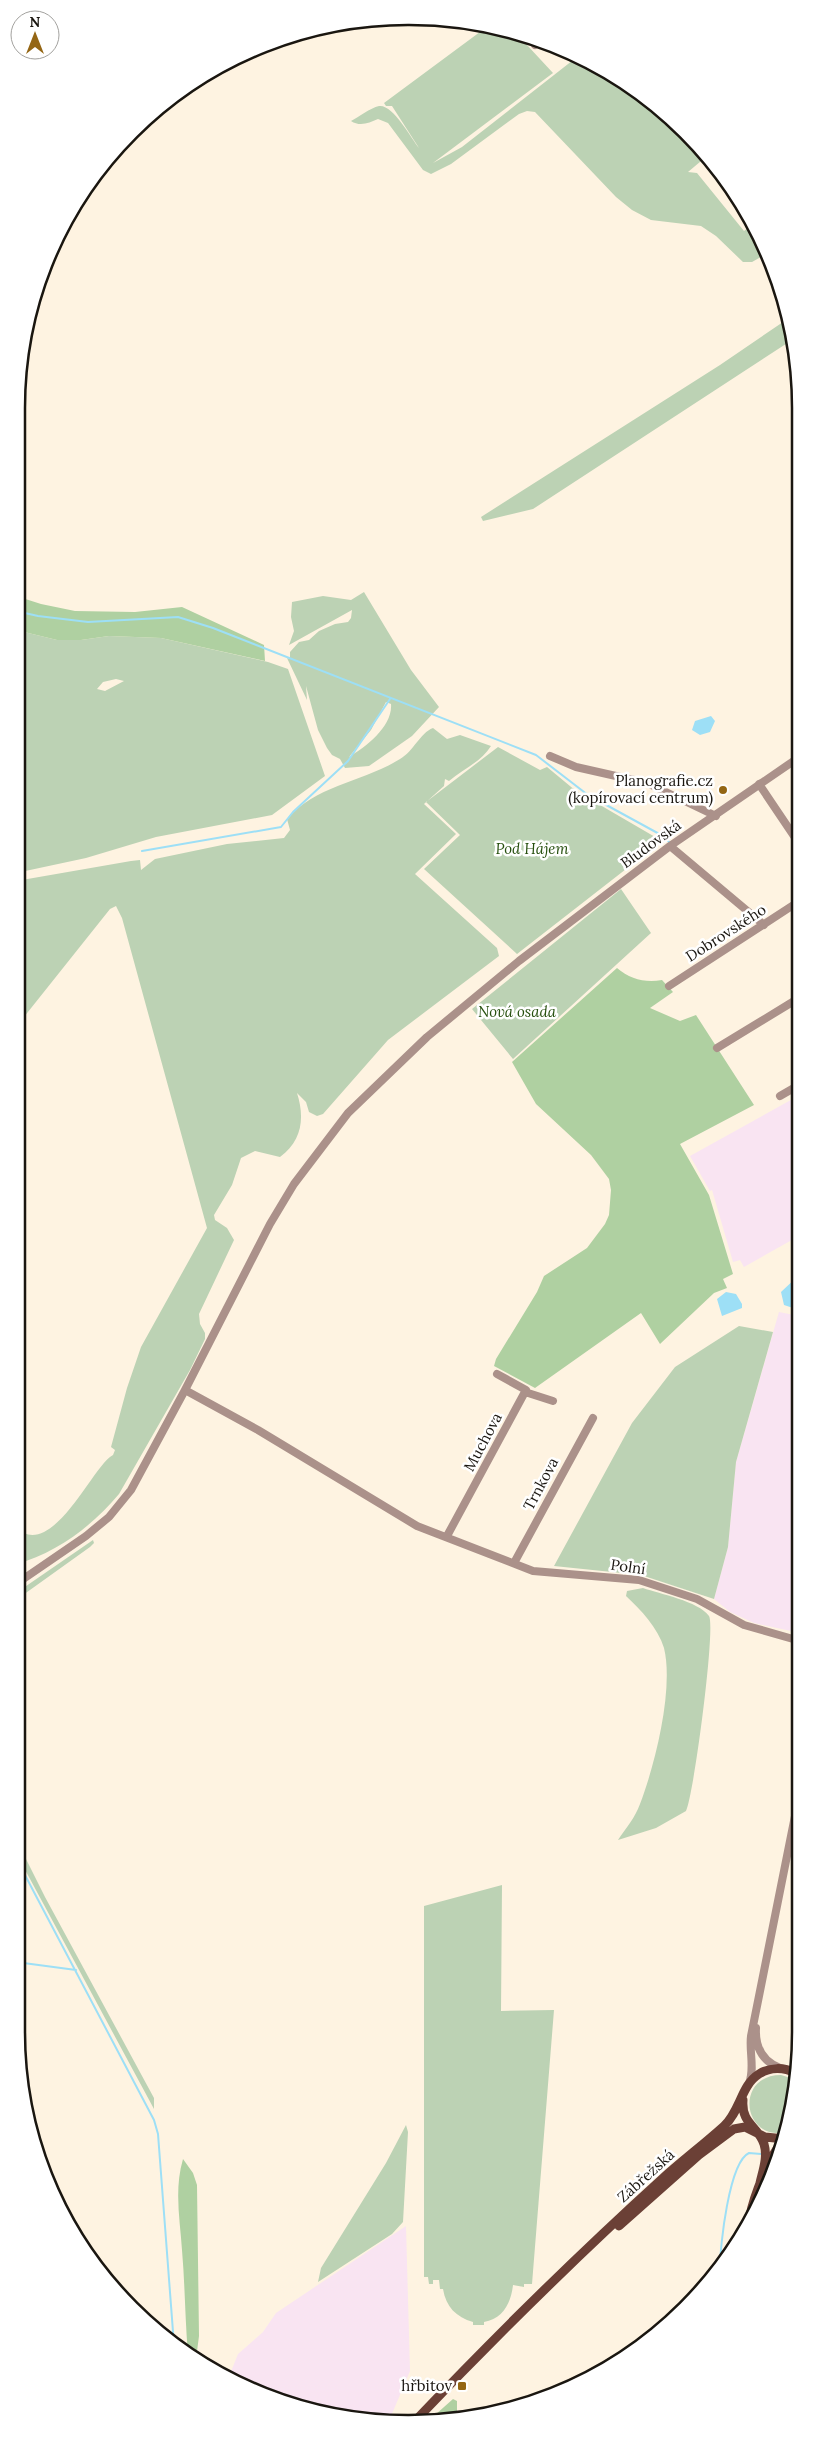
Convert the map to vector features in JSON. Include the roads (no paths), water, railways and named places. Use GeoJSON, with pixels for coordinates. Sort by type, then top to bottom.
{"type":"FeatureCollection","features":[{"type":"Feature","properties":{"kind":"main road"},"geometry":{"type":"LineString","coordinates":[[749,2084],[763,2072],[774,2068],[790,2069]]}},
{"type":"Feature","properties":{"kind":"main road","name":"Zábřežská"},"geometry":{"type":"LineString","coordinates":[[785,2069],[790,2071]]}},
{"type":"Feature","properties":{"kind":"main road","name":"Zábřežská"},"geometry":{"type":"LineString","coordinates":[[421,2414],[561,2274],[664,2177],[726,2125],[738,2108],[749,2084]]}},
{"type":"Feature","properties":{"kind":"main road"},"geometry":{"type":"LineString","coordinates":[[744,2095],[744,2113],[749,2124],[762,2139],[765,2150],[759,2186]]}},
{"type":"Feature","properties":{"kind":"main road","name":"Zábřežská"},"geometry":{"type":"LineString","coordinates":[[561,2274],[641,2209],[731,2130],[741,2127],[772,2140],[776,2140]]}},
{"type":"Feature","properties":{"kind":"main road"},"geometry":{"type":"LineString","coordinates":[[760,2183],[764,2175]]}},
{"type":"Feature","properties":{"kind":"street"},"geometry":{"type":"LineString","coordinates":[[550,756],[576,767],[647,783],[716,816]]}},
{"type":"Feature","properties":{"kind":"street","name":"Bludovská"},"geometry":{"type":"LineString","coordinates":[[25,1578],[86,1536],[119,1506],[142,1472],[270,1224],[294,1184],[348,1113],[427,1037],[595,902],[670,846],[792,762]]}},
{"type":"Feature","properties":{"kind":"street"},"geometry":{"type":"LineString","coordinates":[[759,784],[792,833]]}},
{"type":"Feature","properties":{"kind":"street"},"geometry":{"type":"LineString","coordinates":[[670,846],[764,925]]}},
{"type":"Feature","properties":{"kind":"street","name":"Dobrovského"},"geometry":{"type":"LineString","coordinates":[[669,986],[792,906]]}},
{"type":"Feature","properties":{"kind":"street"},"geometry":{"type":"LineString","coordinates":[[717,1048],[792,1002]]}},
{"type":"Feature","properties":{"kind":"street"},"geometry":{"type":"LineString","coordinates":[[780,1096],[792,1089]]}},
{"type":"Feature","properties":{"kind":"street"},"geometry":{"type":"LineString","coordinates":[[497,1374],[526,1390],[525,1392],[553,1401]]}},
{"type":"Feature","properties":{"kind":"street","name":"Polní"},"geometry":{"type":"LineString","coordinates":[[185,1390],[258,1430],[404,1520],[533,1571],[639,1580],[697,1599],[744,1626],[792,1639]]}},
{"type":"Feature","properties":{"kind":"street","name":"Muchova"},"geometry":{"type":"LineString","coordinates":[[447,1536],[525,1392]]}},
{"type":"Feature","properties":{"kind":"street","name":"Trnkova"},"geometry":{"type":"LineString","coordinates":[[514,1563],[593,1418]]}},
{"type":"Feature","properties":{"kind":"street","name":"Zábřežská"},"geometry":{"type":"LineString","coordinates":[[749,2084],[752,2072],[749,2049],[792,1831]]}},
{"type":"Feature","properties":{"kind":"street","name":"Zábřežská"},"geometry":{"type":"LineString","coordinates":[[758,2006],[756,2038],[759,2050],[770,2063],[785,2069]]}},
{"type":"Feature","properties":{"kind":"water"},"geometry":{"type":"Polygon","coordinates":[[[711,716],[715,721],[710,732],[700,735],[692,730],[695,721],[711,716]]]}},
{"type":"Feature","properties":{"kind":"water"},"geometry":{"type":"Polygon","coordinates":[[[792,1282],[792,1308],[784,1305],[781,1292],[792,1282]]]}},
{"type":"Feature","properties":{"kind":"water"},"geometry":{"type":"Polygon","coordinates":[[[726,1292],[736,1294],[742,1304],[742,1308],[722,1316],[717,1299],[726,1292]]]}},
{"type":"Feature","properties":{"kind":"waterway"},"geometry":{"type":"LineString","coordinates":[[25,613],[88,622],[178,617],[213,628],[536,755],[588,795],[663,836],[670,843]]}},
{"type":"Feature","properties":{"kind":"waterway"},"geometry":{"type":"LineString","coordinates":[[142,851],[281,827],[293,812],[348,761],[390,699]]}},
{"type":"Feature","properties":{"kind":"waterway"},"geometry":{"type":"LineString","coordinates":[[25,1875],[154,2120],[158,2134],[173,2334]]}},
{"type":"Feature","properties":{"kind":"waterway"},"geometry":{"type":"LineString","coordinates":[[25,1963],[76,1970]]}},
{"type":"Feature","properties":{"kind":"waterway"},"geometry":{"type":"LineString","coordinates":[[721,2253],[727,2206],[736,2172],[742,2160],[749,2153],[761,2154]]}},
{"type":"Feature","properties":{"kind":"place","name":"Planografie.cz (kopírovací centrum)"},"geometry":{"type":"Point","coordinates":[723,790]}},
{"type":"Feature","properties":{"kind":"place","name":"hřbitov"},"geometry":{"type":"Point","coordinates":[462,2386]}},
{"type":"Feature","properties":{"kind":"park label","name":"Pod Hájem"},"geometry":{"type":"Point","coordinates":[532,849]}},
{"type":"Feature","properties":{"kind":"park label","name":"Nová osada"},"geometry":{"type":"Point","coordinates":[517,1012]}}]}
